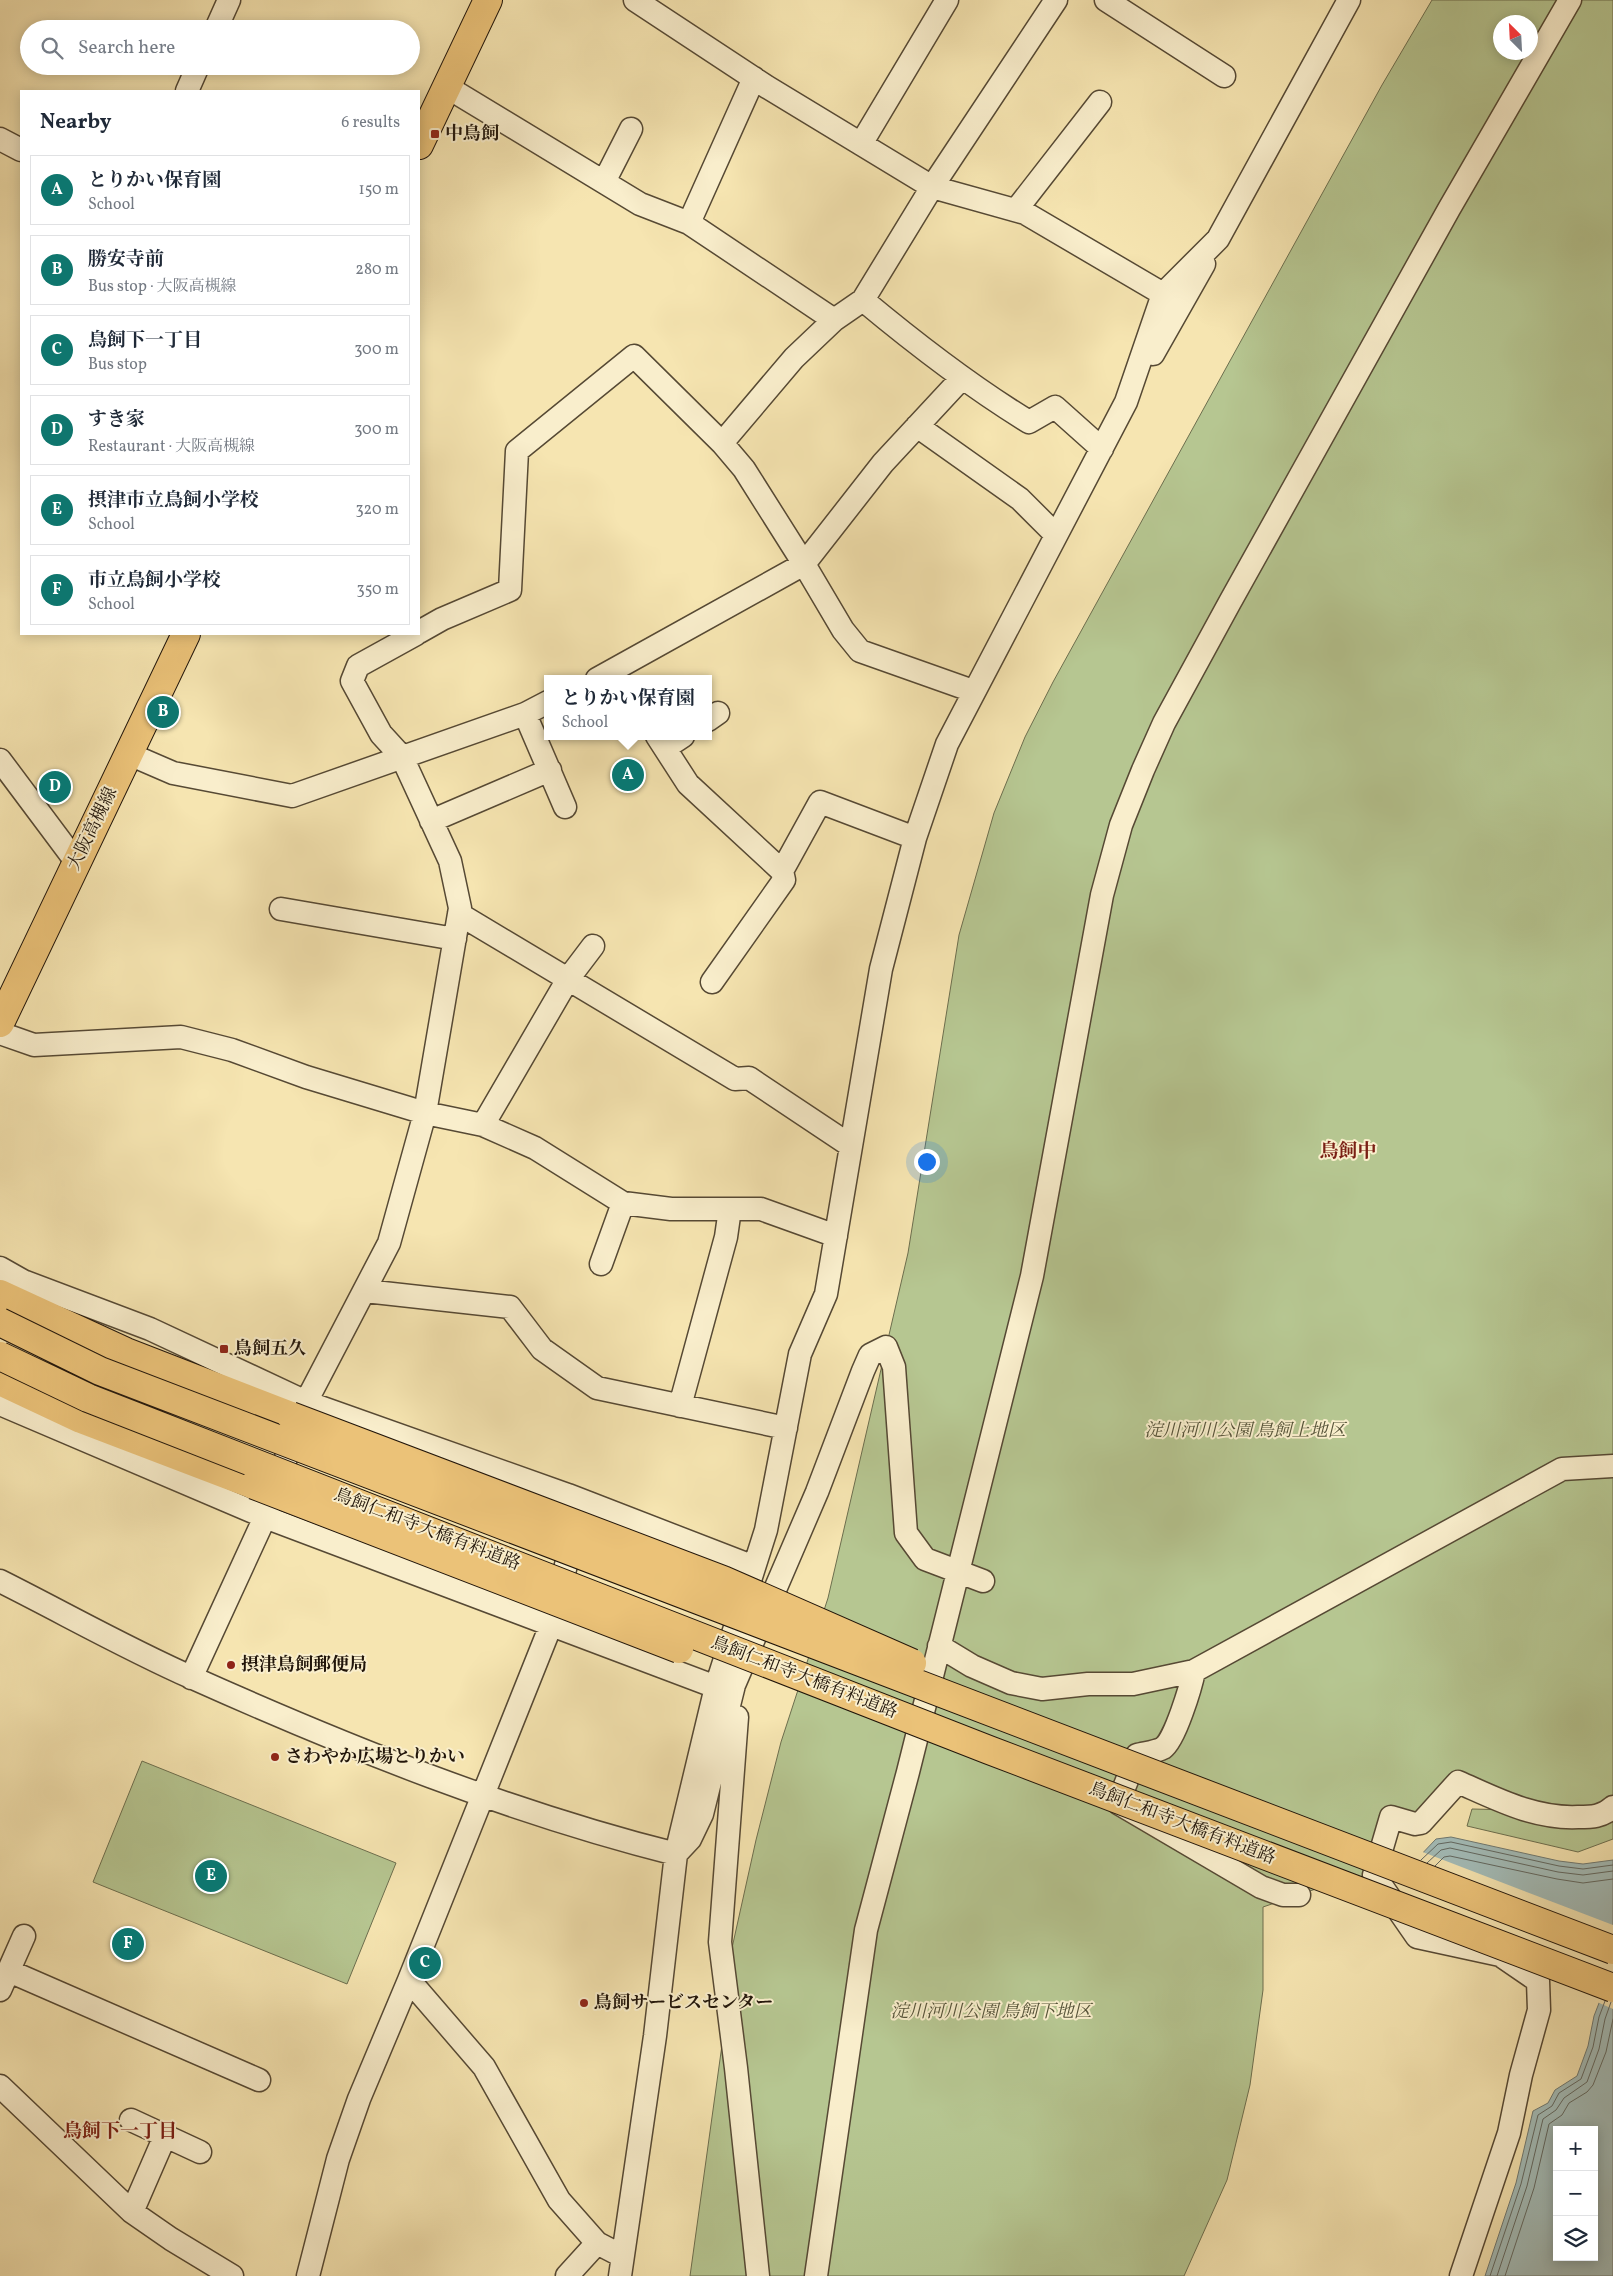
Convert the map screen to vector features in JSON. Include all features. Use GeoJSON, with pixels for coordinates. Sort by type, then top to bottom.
{"type":"FeatureCollection","features":[{"type":"Feature","properties":{"kind":"main road"},"geometry":{"type":"LineString","coordinates":[[420,143],[488,0]]}},
{"type":"Feature","properties":{"kind":"main road","name":"大阪高槻線"},"geometry":{"type":"LineString","coordinates":[[0,1023],[186,635]]}},
{"type":"Feature","properties":{"kind":"main road"},"geometry":{"type":"LineString","coordinates":[[0,1294],[126,1352],[298,1409],[723,1580],[989,1697],[1001,1716]]}},
{"type":"Feature","properties":{"kind":"main road","name":"鳥飼仁和寺大橋有料道路"},"geometry":{"type":"LineString","coordinates":[[0,1322],[100,1371],[1613,1950]]}},
{"type":"Feature","properties":{"kind":"main road","name":"鳥飼仁和寺大橋有料道路"},"geometry":{"type":"LineString","coordinates":[[0,1356],[88,1398],[989,1750],[1613,1988]]}},
{"type":"Feature","properties":{"kind":"main road"},"geometry":{"type":"LineString","coordinates":[[0,1381],[80,1419],[706,1659],[963,1751],[989,1750]]}},
{"type":"Feature","properties":{"kind":"street"},"geometry":{"type":"LineString","coordinates":[[220,20],[229,0]]}},
{"type":"Feature","properties":{"kind":"street"},"geometry":{"type":"LineString","coordinates":[[635,0],[754,78],[932,187],[1025,213],[1163,294]]}},
{"type":"Feature","properties":{"kind":"street"},"geometry":{"type":"LineString","coordinates":[[861,144],[947,0]]}},
{"type":"Feature","properties":{"kind":"street"},"geometry":{"type":"LineString","coordinates":[[722,442],[794,358],[834,320],[863,300],[932,187],[1056,0]]}},
{"type":"Feature","properties":{"kind":"street"},"geometry":{"type":"LineString","coordinates":[[1106,0],[1224,76]]}},
{"type":"Feature","properties":{"kind":"street"},"geometry":{"type":"LineString","coordinates":[[621,2266],[655,2036],[676,1854],[725,1686],[754,1567],[766,1530],[800,1354],[826,1294],[881,969],[915,838],[947,744],[973,691],[1126,402],[1218,239],[1348,0]]}},
{"type":"Feature","properties":{"kind":"street"},"geometry":{"type":"LineString","coordinates":[[816,2276],[866,1930],[908,1772],[1032,1276],[1102,895],[1121,825],[1164,724],[1444,217],[1570,0]]}},
{"type":"Feature","properties":{"kind":"street"},"geometry":{"type":"LineString","coordinates":[[186,90],[194,75]]}},
{"type":"Feature","properties":{"kind":"street"},"geometry":{"type":"LineString","coordinates":[[689,223],[754,78]]}},
{"type":"Feature","properties":{"kind":"street"},"geometry":{"type":"LineString","coordinates":[[447,87],[640,204],[689,223],[834,320]]}},
{"type":"Feature","properties":{"kind":"street"},"geometry":{"type":"LineString","coordinates":[[1016,210],[1100,102]]}},
{"type":"Feature","properties":{"kind":"street"},"geometry":{"type":"LineString","coordinates":[[604,182],[631,129]]}},
{"type":"Feature","properties":{"kind":"street"},"geometry":{"type":"LineString","coordinates":[[0,139],[20,149]]}},
{"type":"Feature","properties":{"kind":"street"},"geometry":{"type":"LineString","coordinates":[[1126,402],[1163,294],[1218,239]]}},
{"type":"Feature","properties":{"kind":"street"},"geometry":{"type":"LineString","coordinates":[[863,300],[961,378],[1029,422],[1055,407],[1102,449]]}},
{"type":"Feature","properties":{"kind":"street"},"geometry":{"type":"LineString","coordinates":[[420,631],[442,619],[510,590],[517,451],[634,356],[722,442],[744,469],[843,630],[860,650],[973,691]]}},
{"type":"Feature","properties":{"kind":"street"},"geometry":{"type":"LineString","coordinates":[[612,675],[804,564],[883,463],[961,378]]}},
{"type":"Feature","properties":{"kind":"street"},"geometry":{"type":"LineString","coordinates":[[917,426],[1020,499],[1056,535]]}},
{"type":"Feature","properties":{"kind":"street"},"geometry":{"type":"LineString","coordinates":[[191,1678],[265,1517],[298,1409],[365,1291],[389,1244],[425,1112],[460,908],[450,861],[402,757],[381,734],[352,681],[358,666],[413,635]]}},
{"type":"Feature","properties":{"kind":"street"},"geometry":{"type":"LineString","coordinates":[[129,754],[173,773],[292,796],[525,714],[544,704]]}},
{"type":"Feature","properties":{"kind":"street"},"geometry":{"type":"LineString","coordinates":[[525,714],[565,806]]}},
{"type":"Feature","properties":{"kind":"street"},"geometry":{"type":"LineString","coordinates":[[661,742],[688,784],[782,871],[784,880],[712,982]]}},
{"type":"Feature","properties":{"kind":"street"},"geometry":{"type":"LineString","coordinates":[[0,760],[77,863]]}},
{"type":"Feature","properties":{"kind":"street"},"geometry":{"type":"LineString","coordinates":[[431,820],[550,770]]}},
{"type":"Feature","properties":{"kind":"street"},"geometry":{"type":"LineString","coordinates":[[782,871],[820,802],[915,838]]}},
{"type":"Feature","properties":{"kind":"street"},"geometry":{"type":"LineString","coordinates":[[282,909],[454,939]]}},
{"type":"Feature","properties":{"kind":"street"},"geometry":{"type":"LineString","coordinates":[[459,914],[735,1079],[750,1078],[851,1146]]}},
{"type":"Feature","properties":{"kind":"street"},"geometry":{"type":"LineString","coordinates":[[483,1125],[568,979],[593,946]]}},
{"type":"Feature","properties":{"kind":"street"},"geometry":{"type":"LineString","coordinates":[[0,1033],[34,1045],[181,1037],[232,1050],[306,1077],[425,1112],[483,1125],[536,1148],[622,1203],[671,1209],[761,1209],[836,1236]]}},
{"type":"Feature","properties":{"kind":"street"},"geometry":{"type":"LineString","coordinates":[[601,1264],[622,1203]]}},
{"type":"Feature","properties":{"kind":"street"},"geometry":{"type":"LineString","coordinates":[[680,1406],[726,1237],[730,1209]]}},
{"type":"Feature","properties":{"kind":"street"},"geometry":{"type":"LineString","coordinates":[[0,1268],[23,1281],[150,1329],[298,1409],[582,1501],[754,1567]]}},
{"type":"Feature","properties":{"kind":"street"},"geometry":{"type":"LineString","coordinates":[[365,1291],[510,1307],[542,1349],[597,1388],[786,1428]]}},
{"type":"Feature","properties":{"kind":"street"},"geometry":{"type":"LineString","coordinates":[[725,1686],[818,1492],[870,1355],[886,1348],[894,1367],[906,1533],[925,1559],[983,1581]]}},
{"type":"Feature","properties":{"kind":"street"},"geometry":{"type":"LineString","coordinates":[[0,1404],[265,1517],[551,1624],[725,1686],[737,1715],[720,1942],[736,2068],[758,2276]]}},
{"type":"Feature","properties":{"kind":"street"},"geometry":{"type":"LineString","coordinates":[[939,1646],[972,1666],[1011,1683],[1042,1689],[1088,1684],[1134,1684],[1194,1671],[1562,1469],[1613,1466]]}},
{"type":"Feature","properties":{"kind":"street"},"geometry":{"type":"LineString","coordinates":[[308,2276],[341,2150],[359,2099],[484,1796],[551,1624],[582,1501]]}},
{"type":"Feature","properties":{"kind":"street"},"geometry":{"type":"LineString","coordinates":[[0,1581],[191,1678],[306,1726],[484,1796],[624,1842],[676,1854]]}},
{"type":"Feature","properties":{"kind":"street"},"geometry":{"type":"LineString","coordinates":[[1194,1671],[1185,1702],[1170,1740],[1163,1748],[1136,1756],[1118,1802],[1261,1887],[1283,1895],[1300,1895]]}},
{"type":"Feature","properties":{"kind":"street"},"geometry":{"type":"LineString","coordinates":[[1374,1875],[1391,1817],[1415,1824],[1421,1823],[1458,1782],[1529,1812],[1559,1818],[1598,1817],[1613,1807]]}},
{"type":"Feature","properties":{"kind":"street"},"geometry":{"type":"LineString","coordinates":[[1263,1907],[1348,1878],[1374,1875]]}},
{"type":"Feature","properties":{"kind":"street"},"geometry":{"type":"LineString","coordinates":[[1374,1875],[1417,1937],[1500,1955],[1538,1981],[1539,2010],[1521,2075],[1509,2133],[1461,2276]]}},
{"type":"Feature","properties":{"kind":"street"},"geometry":{"type":"LineString","coordinates":[[24,1936],[4,1981],[259,2080]]}},
{"type":"Feature","properties":{"kind":"street"},"geometry":{"type":"LineString","coordinates":[[409,1980],[484,2067],[558,2200],[621,2266]]}},
{"type":"Feature","properties":{"kind":"street"},"geometry":{"type":"LineString","coordinates":[[0,2086],[132,2212],[170,2239],[232,2276]]}},
{"type":"Feature","properties":{"kind":"street"},"geometry":{"type":"LineString","coordinates":[[132,2120],[200,2152]]}},
{"type":"Feature","properties":{"kind":"street"},"geometry":{"type":"LineString","coordinates":[[132,2212],[165,2136]]}},
{"type":"Feature","properties":{"kind":"street"},"geometry":{"type":"LineString","coordinates":[[567,2276],[597,2243]]}},
{"type":"Feature","properties":{"kind":"green space","name":"淀川河川公園 鳥飼上地区"},"geometry":{"type":"Polygon","coordinates":[[[1432,0],[1613,0],[1613,1795],[1607,1801],[1613,1812],[1613,1839],[1578,1852],[1467,1826],[1472,1809],[1556,1811],[1459,1784],[1436,1811],[1391,1823],[1374,1875],[1348,1878],[1263,1907],[1263,1990],[1250,2085],[1227,2180],[1184,2276],[690,2276],[727,2009],[724,1984],[756,1840],[781,1742],[828,1598],[908,1253],[959,935],[994,813],[1025,737],[1053,682],[1382,85],[1432,0]]]}},
{"type":"Feature","properties":{"kind":"green space"},"geometry":{"type":"Polygon","coordinates":[[[142,1761],[396,1863],[347,1984],[93,1882],[142,1761]]]}},
{"type":"Feature","properties":{"kind":"water"},"geometry":{"type":"Polygon","coordinates":[[[1451,1837],[1559,1861],[1583,1864],[1613,1860],[1613,2276],[1485,2276],[1516,2183],[1533,2111],[1548,2103],[1555,2090],[1577,2076],[1588,2046],[1594,2016],[1611,1972],[1396,1881],[1436,1839],[1451,1837]]]}},
{"type":"Feature","properties":{"kind":"pier"},"geometry":{"type":"Polygon","coordinates":[[[1420,1851],[1613,1925],[1613,2009],[1597,2002],[1608,1973],[1394,1883],[1394,1879],[1420,1851]]]}},
{"type":"Feature","properties":{"kind":"place","name":"中鳥飼"},"geometry":{"type":"Point","coordinates":[435,134]}},
{"type":"Feature","properties":{"kind":"place","name":"勝安寺前"},"geometry":{"type":"Point","coordinates":[163,712]}},
{"type":"Feature","properties":{"kind":"place","name":"とりかい保育園"},"geometry":{"type":"Point","coordinates":[628,775]}},
{"type":"Feature","properties":{"kind":"place","name":"すき家"},"geometry":{"type":"Point","coordinates":[55,787]}},
{"type":"Feature","properties":{"kind":"place","name":"鳥飼五久"},"geometry":{"type":"Point","coordinates":[224,1349]}},
{"type":"Feature","properties":{"kind":"place","name":"摂津鳥飼郵便局"},"geometry":{"type":"Point","coordinates":[231,1665]}},
{"type":"Feature","properties":{"kind":"place","name":"さわやか広場とりかい"},"geometry":{"type":"Point","coordinates":[275,1757]}},
{"type":"Feature","properties":{"kind":"place","name":"摂津市立鳥飼小学校"},"geometry":{"type":"Point","coordinates":[211,1876]}},
{"type":"Feature","properties":{"kind":"place","name":"市立鳥飼小学校"},"geometry":{"type":"Point","coordinates":[128,1944]}},
{"type":"Feature","properties":{"kind":"place","name":"鳥飼下一丁目"},"geometry":{"type":"Point","coordinates":[425,1963]}},
{"type":"Feature","properties":{"kind":"place","name":"鳥飼サービスセンター"},"geometry":{"type":"Point","coordinates":[584,2003]}},
{"type":"Feature","properties":{"kind":"district","name":"鳥飼中"},"geometry":{"type":"Point","coordinates":[1348,1152]}},
{"type":"Feature","properties":{"kind":"district","name":"鳥飼下一丁目"},"geometry":{"type":"Point","coordinates":[120,2132]}},
{"type":"Feature","properties":{"kind":"park label","name":"淀川河川公園 鳥飼下地区"},"geometry":{"type":"Point","coordinates":[991,2012]}}]}
